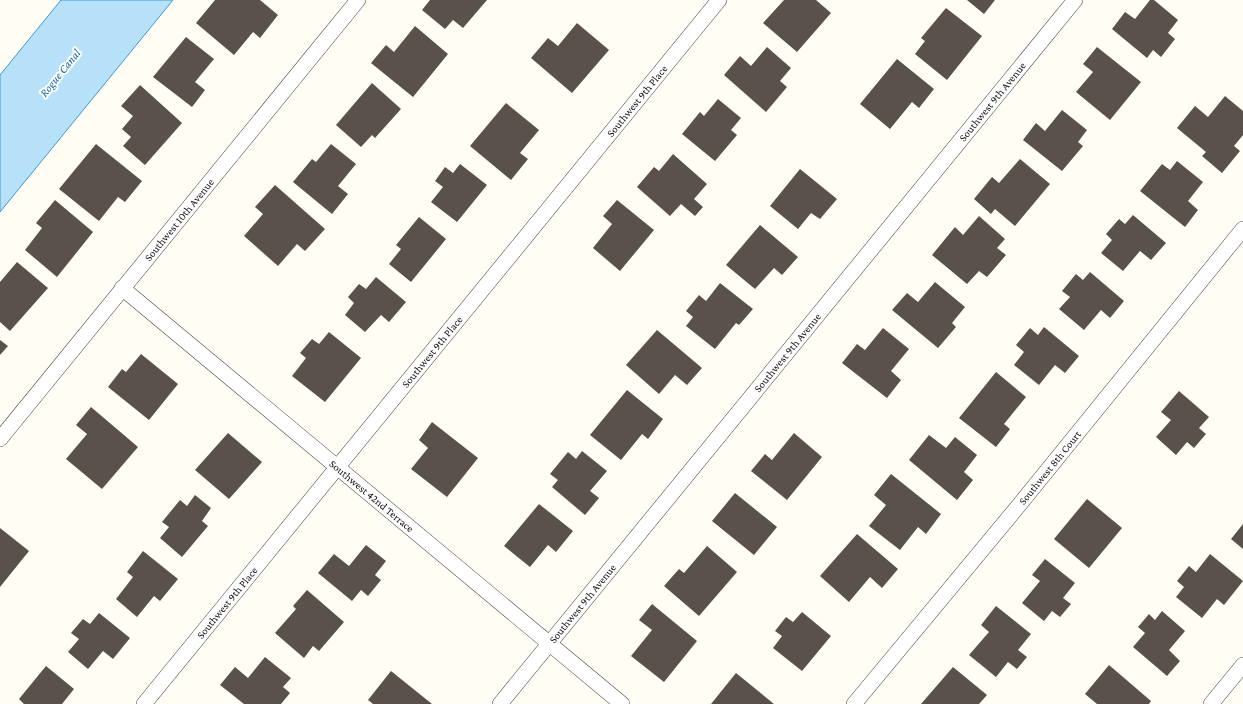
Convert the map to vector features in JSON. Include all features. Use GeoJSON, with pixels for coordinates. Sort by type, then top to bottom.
{"type":"FeatureCollection","features":[{"type":"Feature","properties":{"kind":"street","name":"Southwest 10th Avenue"},"geometry":{"type":"LineString","coordinates":[[0,439],[358,0]]}},
{"type":"Feature","properties":{"kind":"street","name":"Southwest 9th Place"},"geometry":{"type":"LineString","coordinates":[[144,704],[719,0]]}},
{"type":"Feature","properties":{"kind":"street","name":"Southwest 9th Avenue"},"geometry":{"type":"LineString","coordinates":[[500,704],[1075,0]]}},
{"type":"Feature","properties":{"kind":"street","name":"Southwest 8th Court"},"geometry":{"type":"LineString","coordinates":[[854,704],[1020,504],[1243,229]]}},
{"type":"Feature","properties":{"kind":"street","name":"Southwest 42nd Terrace"},"geometry":{"type":"LineString","coordinates":[[122,288],[622,704]]}},
{"type":"Feature","properties":{"kind":"street"},"geometry":{"type":"LineString","coordinates":[[1211,704],[1243,665]]}},
{"type":"Feature","properties":{"kind":"water","name":"Rogue Canal"},"geometry":{"type":"Polygon","coordinates":[[[61,0],[173,0],[0,212],[0,75],[61,0]]]}},
{"type":"Feature","properties":{"kind":"building"},"geometry":{"type":"Polygon","coordinates":[[[215,0],[260,0],[278,15],[260,38],[253,32],[234,55],[196,23],[215,0]]]}},
{"type":"Feature","properties":{"kind":"building"},"geometry":{"type":"Polygon","coordinates":[[[430,0],[487,0],[463,28],[453,20],[445,29],[422,10],[430,0]]]}},
{"type":"Feature","properties":{"kind":"building"},"geometry":{"type":"Polygon","coordinates":[[[784,0],[816,0],[831,13],[797,52],[763,23],[784,0]]]}},
{"type":"Feature","properties":{"kind":"building"},"geometry":{"type":"Polygon","coordinates":[[[967,0],[995,0],[984,14],[967,0]]]}},
{"type":"Feature","properties":{"kind":"building"},"geometry":{"type":"Polygon","coordinates":[[[1150,0],[1154,0],[1178,20],[1168,33],[1175,39],[1161,57],[1153,50],[1147,58],[1112,29],[1125,12],[1135,19],[1150,0]]]}},
{"type":"Feature","properties":{"kind":"building"},"geometry":{"type":"Polygon","coordinates":[[[946,8],[982,36],[947,80],[915,54],[925,41],[921,38],[946,8]]]}},
{"type":"Feature","properties":{"kind":"building"},"geometry":{"type":"Polygon","coordinates":[[[577,23],[609,50],[572,93],[531,58],[548,38],[558,46],[577,23]]]}},
{"type":"Feature","properties":{"kind":"building"},"geometry":{"type":"Polygon","coordinates":[[[415,26],[448,54],[413,97],[371,63],[386,45],[394,52],[415,26]]]}},
{"type":"Feature","properties":{"kind":"building"},"geometry":{"type":"Polygon","coordinates":[[[186,37],[214,59],[195,82],[205,90],[192,107],[153,77],[186,37]]]}},
{"type":"Feature","properties":{"kind":"building"},"geometry":{"type":"Polygon","coordinates":[[[767,47],[791,68],[780,81],[787,87],[766,112],[724,75],[740,56],[751,66],[767,47]]]}},
{"type":"Feature","properties":{"kind":"building"},"geometry":{"type":"Polygon","coordinates":[[[1097,47],[1141,82],[1110,120],[1076,92],[1093,72],[1083,64],[1097,47]]]}},
{"type":"Feature","properties":{"kind":"building"},"geometry":{"type":"Polygon","coordinates":[[[897,59],[934,89],[919,108],[912,102],[890,129],[860,104],[897,59]]]}},
{"type":"Feature","properties":{"kind":"building"},"geometry":{"type":"Polygon","coordinates":[[[372,83],[401,109],[375,138],[372,135],[361,147],[336,125],[372,83]]]}},
{"type":"Feature","properties":{"kind":"building"},"geometry":{"type":"Polygon","coordinates":[[[140,85],[182,123],[145,165],[123,146],[131,137],[122,129],[133,116],[121,106],[140,85]]]}},
{"type":"Feature","properties":{"kind":"building"},"geometry":{"type":"Polygon","coordinates":[[[1225,96],[1243,111],[1243,135],[1234,146],[1240,151],[1222,173],[1202,156],[1206,152],[1177,128],[1195,106],[1208,117],[1225,96]]]}},
{"type":"Feature","properties":{"kind":"building"},"geometry":{"type":"Polygon","coordinates":[[[718,99],[741,118],[731,130],[737,135],[715,161],[682,134],[700,112],[704,116],[718,99]]]}},
{"type":"Feature","properties":{"kind":"building"},"geometry":{"type":"Polygon","coordinates":[[[506,103],[539,130],[520,153],[528,159],[511,180],[470,146],[506,103]]]}},
{"type":"Feature","properties":{"kind":"building"},"geometry":{"type":"Polygon","coordinates":[[[1062,110],[1087,130],[1078,142],[1083,146],[1062,171],[1023,140],[1036,123],[1045,131],[1062,110]]]}},
{"type":"Feature","properties":{"kind":"building"},"geometry":{"type":"Polygon","coordinates":[[[96,144],[142,181],[125,202],[118,197],[99,221],[59,189],[96,144]]]}},
{"type":"Feature","properties":{"kind":"building"},"geometry":{"type":"Polygon","coordinates":[[[331,144],[356,164],[338,186],[348,194],[332,214],[293,182],[312,159],[316,162],[331,144]]]}},
{"type":"Feature","properties":{"kind":"building"},"geometry":{"type":"Polygon","coordinates":[[[673,154],[707,184],[694,199],[703,207],[695,216],[681,204],[670,216],[637,187],[654,167],[659,171],[673,154]]]}},
{"type":"Feature","properties":{"kind":"building"},"geometry":{"type":"Polygon","coordinates":[[[1020,159],[1050,184],[1015,226],[995,209],[991,214],[974,199],[992,177],[999,183],[1020,159]]]}},
{"type":"Feature","properties":{"kind":"building"},"geometry":{"type":"Polygon","coordinates":[[[1177,161],[1203,182],[1188,201],[1198,210],[1185,227],[1140,191],[1162,164],[1170,170],[1177,161]]]}},
{"type":"Feature","properties":{"kind":"building"},"geometry":{"type":"Polygon","coordinates":[[[460,164],[487,185],[457,222],[431,202],[443,187],[435,181],[445,167],[453,173],[460,164]]]}},
{"type":"Feature","properties":{"kind":"building"},"geometry":{"type":"Polygon","coordinates":[[[800,169],[837,199],[820,219],[811,213],[798,229],[770,206],[800,169]]]}},
{"type":"Feature","properties":{"kind":"building"},"geometry":{"type":"Polygon","coordinates":[[[275,185],[325,229],[305,251],[297,244],[278,266],[244,236],[263,214],[255,207],[275,185]]]}},
{"type":"Feature","properties":{"kind":"building"},"geometry":{"type":"Polygon","coordinates":[[[55,200],[93,232],[57,277],[25,250],[42,228],[36,223],[55,200]]]}},
{"type":"Feature","properties":{"kind":"building"},"geometry":{"type":"Polygon","coordinates":[[[617,200],[654,230],[620,271],[593,248],[612,224],[603,216],[617,200]]]}},
{"type":"Feature","properties":{"kind":"building"},"geometry":{"type":"Polygon","coordinates":[[[1133,215],[1166,243],[1151,260],[1140,251],[1123,271],[1101,253],[1112,240],[1106,234],[1119,219],[1125,224],[1133,215]]]}},
{"type":"Feature","properties":{"kind":"building"},"geometry":{"type":"Polygon","coordinates":[[[979,216],[1005,239],[997,248],[1006,255],[987,277],[979,271],[967,284],[932,255],[955,227],[963,235],[979,216]]]}},
{"type":"Feature","properties":{"kind":"building"},"geometry":{"type":"Polygon","coordinates":[[[419,217],[446,239],[411,282],[389,264],[401,249],[396,245],[419,217]]]}},
{"type":"Feature","properties":{"kind":"building"},"geometry":{"type":"Polygon","coordinates":[[[760,225],[798,257],[782,275],[774,268],[755,289],[726,265],[760,225]]]}},
{"type":"Feature","properties":{"kind":"building"},"geometry":{"type":"Polygon","coordinates":[[[17,262],[48,288],[10,331],[0,322],[0,282],[17,262]]]}},
{"type":"Feature","properties":{"kind":"building"},"geometry":{"type":"Polygon","coordinates":[[[1090,272],[1124,301],[1110,318],[1101,310],[1084,330],[1059,309],[1070,297],[1062,291],[1076,274],[1083,280],[1090,272]]]}},
{"type":"Feature","properties":{"kind":"building"},"geometry":{"type":"Polygon","coordinates":[[[376,277],[406,302],[389,322],[381,315],[365,332],[345,315],[354,303],[348,297],[359,284],[366,289],[376,277]]]}},
{"type":"Feature","properties":{"kind":"building"},"geometry":{"type":"Polygon","coordinates":[[[935,282],[965,307],[952,323],[956,327],[938,348],[892,310],[907,293],[918,302],[935,282]]]}},
{"type":"Feature","properties":{"kind":"building"},"geometry":{"type":"Polygon","coordinates":[[[720,283],[753,309],[739,325],[736,323],[715,349],[686,326],[693,317],[686,311],[699,295],[706,301],[720,283]]]}},
{"type":"Feature","properties":{"kind":"building"},"geometry":{"type":"Polygon","coordinates":[[[1044,327],[1079,356],[1065,373],[1055,365],[1039,385],[1014,365],[1024,352],[1016,345],[1030,328],[1038,335],[1044,327]]]}},
{"type":"Feature","properties":{"kind":"building"},"geometry":{"type":"Polygon","coordinates":[[[883,328],[909,349],[891,371],[901,380],[887,398],[842,363],[857,344],[865,350],[883,328]]]}},
{"type":"Feature","properties":{"kind":"building"},"geometry":{"type":"Polygon","coordinates":[[[657,330],[702,368],[687,385],[675,375],[659,394],[626,365],[657,330]]]}},
{"type":"Feature","properties":{"kind":"building"},"geometry":{"type":"Polygon","coordinates":[[[329,332],[361,358],[325,402],[292,376],[306,358],[300,353],[312,339],[319,344],[329,332]]]}},
{"type":"Feature","properties":{"kind":"building"},"geometry":{"type":"Polygon","coordinates":[[[0,340],[8,346],[0,355],[0,340]]]}},
{"type":"Feature","properties":{"kind":"building"},"geometry":{"type":"Polygon","coordinates":[[[141,354],[178,384],[149,420],[108,387],[122,369],[126,372],[141,354]]]}},
{"type":"Feature","properties":{"kind":"building"},"geometry":{"type":"Polygon","coordinates":[[[996,372],[1026,397],[1004,424],[1010,429],[996,447],[959,418],[996,372]]]}},
{"type":"Feature","properties":{"kind":"building"},"geometry":{"type":"Polygon","coordinates":[[[627,390],[663,419],[648,439],[642,434],[621,460],[590,435],[627,390]]]}},
{"type":"Feature","properties":{"kind":"building"},"geometry":{"type":"Polygon","coordinates":[[[1179,391],[1209,417],[1199,428],[1206,434],[1194,448],[1187,442],[1176,455],[1156,437],[1171,420],[1161,412],[1179,391]]]}},
{"type":"Feature","properties":{"kind":"building"},"geometry":{"type":"Polygon","coordinates":[[[91,407],[138,447],[102,489],[66,459],[87,434],[76,425],[91,407]]]}},
{"type":"Feature","properties":{"kind":"building"},"geometry":{"type":"Polygon","coordinates":[[[432,422],[478,458],[447,497],[411,469],[428,448],[419,440],[432,422]]]}},
{"type":"Feature","properties":{"kind":"building"},"geometry":{"type":"Polygon","coordinates":[[[228,433],[262,462],[229,499],[195,470],[228,433]]]}},
{"type":"Feature","properties":{"kind":"building"},"geometry":{"type":"Polygon","coordinates":[[[794,433],[822,457],[787,500],[751,471],[765,454],[772,460],[794,433]]]}},
{"type":"Feature","properties":{"kind":"building"},"geometry":{"type":"Polygon","coordinates":[[[929,435],[946,448],[955,437],[977,455],[964,472],[973,480],[957,500],[909,460],[929,435]]]}},
{"type":"Feature","properties":{"kind":"building"},"geometry":{"type":"Polygon","coordinates":[[[582,451],[607,471],[590,491],[599,498],[585,515],[552,487],[558,480],[550,474],[568,452],[576,459],[582,451]]]}},
{"type":"Feature","properties":{"kind":"building"},"geometry":{"type":"Polygon","coordinates":[[[891,474],[941,514],[926,534],[918,527],[900,550],[869,526],[886,505],[874,495],[891,474]]]}},
{"type":"Feature","properties":{"kind":"building"},"geometry":{"type":"Polygon","coordinates":[[[735,493],[777,527],[754,555],[712,521],[735,493]]]}},
{"type":"Feature","properties":{"kind":"building"},"geometry":{"type":"Polygon","coordinates":[[[195,495],[211,508],[202,521],[208,526],[182,557],[160,538],[169,527],[162,522],[180,500],[187,506],[195,495]]]}},
{"type":"Feature","properties":{"kind":"building"},"geometry":{"type":"Polygon","coordinates":[[[1087,499],[1122,528],[1089,568],[1054,539],[1087,499]]]}},
{"type":"Feature","properties":{"kind":"building"},"geometry":{"type":"Polygon","coordinates":[[[539,504],[573,531],[556,552],[548,545],[530,567],[504,546],[539,504]]]}},
{"type":"Feature","properties":{"kind":"building"},"geometry":{"type":"Polygon","coordinates":[[[1243,524],[1243,549],[1231,539],[1243,524]]]}},
{"type":"Feature","properties":{"kind":"building"},"geometry":{"type":"Polygon","coordinates":[[[0,528],[29,551],[0,587],[0,528]]]}},
{"type":"Feature","properties":{"kind":"building"},"geometry":{"type":"Polygon","coordinates":[[[857,534],[898,569],[882,588],[870,577],[849,602],[820,576],[857,534]]]}},
{"type":"Feature","properties":{"kind":"building"},"geometry":{"type":"Polygon","coordinates":[[[366,545],[386,561],[375,575],[381,580],[368,596],[361,590],[352,601],[318,573],[334,554],[349,566],[366,545]]]}},
{"type":"Feature","properties":{"kind":"building"},"geometry":{"type":"Polygon","coordinates":[[[707,546],[737,572],[699,616],[664,586],[679,569],[684,573],[707,546]]]}},
{"type":"Feature","properties":{"kind":"building"},"geometry":{"type":"Polygon","coordinates":[[[143,551],[178,579],[160,601],[154,596],[137,617],[116,599],[133,577],[127,572],[143,551]]]}},
{"type":"Feature","properties":{"kind":"building"},"geometry":{"type":"Polygon","coordinates":[[[1210,554],[1243,581],[1224,605],[1217,599],[1202,618],[1176,597],[1184,587],[1177,581],[1189,566],[1196,572],[1210,554]]]}},
{"type":"Feature","properties":{"kind":"building"},"geometry":{"type":"Polygon","coordinates":[[[1045,559],[1075,583],[1063,598],[1071,604],[1060,617],[1052,611],[1044,621],[1022,603],[1040,581],[1032,575],[1045,559]]]}},
{"type":"Feature","properties":{"kind":"building"},"geometry":{"type":"Polygon","coordinates":[[[307,590],[344,622],[319,651],[313,646],[304,658],[275,633],[296,609],[293,606],[307,590]]]}},
{"type":"Feature","properties":{"kind":"building"},"geometry":{"type":"Polygon","coordinates":[[[652,604],[697,641],[664,682],[631,656],[652,630],[639,620],[652,604]]]}},
{"type":"Feature","properties":{"kind":"building"},"geometry":{"type":"Polygon","coordinates":[[[996,606],[1031,634],[1018,650],[1027,657],[1017,669],[1008,662],[996,677],[969,655],[989,632],[981,625],[996,606]]]}},
{"type":"Feature","properties":{"kind":"building"},"geometry":{"type":"Polygon","coordinates":[[[1162,611],[1185,631],[1169,650],[1180,661],[1167,676],[1133,647],[1145,633],[1138,627],[1149,614],[1155,620],[1162,611]]]}},
{"type":"Feature","properties":{"kind":"building"},"geometry":{"type":"Polygon","coordinates":[[[802,612],[831,636],[802,671],[773,648],[782,636],[775,631],[786,617],[793,622],[802,612]]]}},
{"type":"Feature","properties":{"kind":"building"},"geometry":{"type":"Polygon","coordinates":[[[99,613],[130,638],[113,659],[103,651],[88,669],[68,652],[79,639],[71,633],[83,619],[90,624],[99,613]]]}},
{"type":"Feature","properties":{"kind":"building"},"geometry":{"type":"Polygon","coordinates":[[[265,657],[291,678],[283,687],[290,693],[281,704],[244,704],[220,685],[235,667],[248,678],[265,657]]]}},
{"type":"Feature","properties":{"kind":"building"},"geometry":{"type":"Polygon","coordinates":[[[1109,665],[1151,701],[1149,704],[1097,704],[1085,694],[1109,665]]]}},
{"type":"Feature","properties":{"kind":"building"},"geometry":{"type":"Polygon","coordinates":[[[46,666],[74,689],[62,704],[24,704],[19,699],[46,666]]]}},
{"type":"Feature","properties":{"kind":"building"},"geometry":{"type":"Polygon","coordinates":[[[953,667],[987,695],[979,704],[921,704],[953,667]]]}},
{"type":"Feature","properties":{"kind":"building"},"geometry":{"type":"Polygon","coordinates":[[[391,671],[432,704],[373,704],[368,700],[391,671]]]}},
{"type":"Feature","properties":{"kind":"building"},"geometry":{"type":"Polygon","coordinates":[[[736,673],[774,704],[711,704],[736,673]]]}}]}
